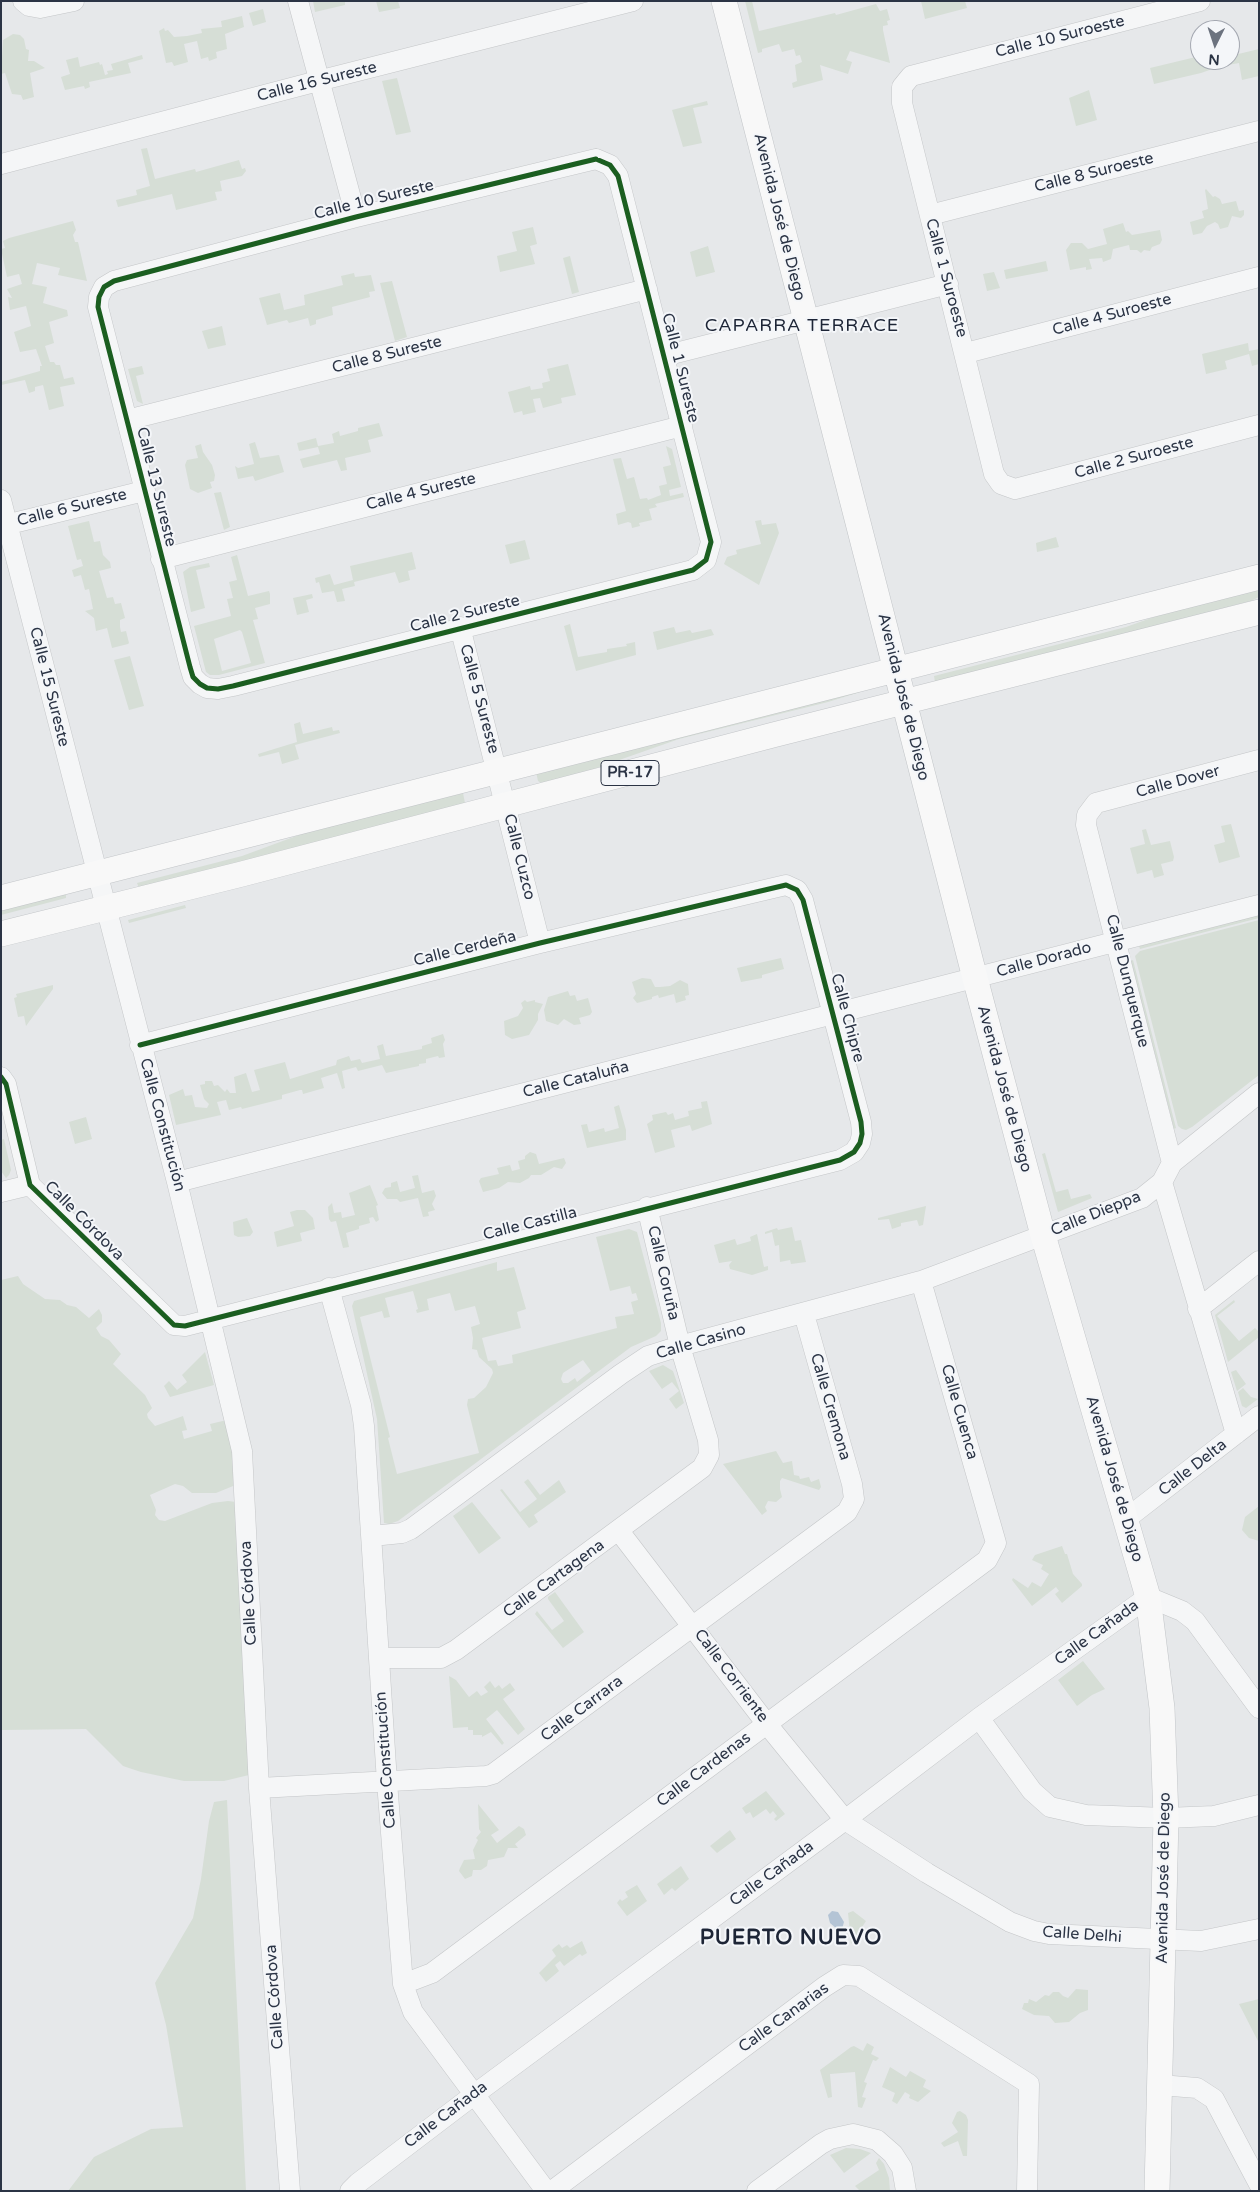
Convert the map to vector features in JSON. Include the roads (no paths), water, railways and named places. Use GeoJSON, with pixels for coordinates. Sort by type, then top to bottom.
{"type":"FeatureCollection","features":[{"type":"Feature","properties":{"kind":"main road","name":"Avenida José de Diego"},"geometry":{"type":"LineString","coordinates":[[724,1],[975,978],[1043,1235],[1148,1597],[1162,1708],[1166,1818],[1157,2191]]}},
{"type":"Feature","properties":{"kind":"main road","name":"PR-17"},"geometry":{"type":"LineString","coordinates":[[1,898],[1259,577]]}},
{"type":"Feature","properties":{"kind":"main road","name":"PR-17"},"geometry":{"type":"LineString","coordinates":[[1,934],[1259,612]]}},
{"type":"Feature","properties":{"kind":"street"},"geometry":{"type":"LineString","coordinates":[[23,1],[29,6],[40,8],[74,1]]}},
{"type":"Feature","properties":{"kind":"street"},"geometry":{"type":"LineString","coordinates":[[298,1],[356,217]]}},
{"type":"Feature","properties":{"kind":"street","name":"Calle 16 Sureste"},"geometry":{"type":"LineString","coordinates":[[1,164],[634,1]]}},
{"type":"Feature","properties":{"kind":"street","name":"Calle 10 Suroeste"},"geometry":{"type":"LineString","coordinates":[[921,73],[1156,7],[1200,1]]}},
{"type":"Feature","properties":{"kind":"street","name":"Calle 1 Suroeste"},"geometry":{"type":"LineString","coordinates":[[921,73],[911,76],[905,82],[901,94],[966,353],[994,474],[997,480],[1009,487]]}},
{"type":"Feature","properties":{"kind":"street","name":"Calle 8 Suroeste"},"geometry":{"type":"LineString","coordinates":[[930,215],[1259,131]]}},
{"type":"Feature","properties":{"kind":"street","name":"Calle 10 Sureste"},"geometry":{"type":"LineString","coordinates":[[130,277],[356,217],[590,160],[604,162],[618,176]]}},
{"type":"Feature","properties":{"kind":"street","name":"Calle 1 Sureste"},"geometry":{"type":"LineString","coordinates":[[618,176],[711,542],[707,558],[702,564]]}},
{"type":"Feature","properties":{"kind":"street","name":"Calle 13 Sureste"},"geometry":{"type":"LineString","coordinates":[[130,277],[114,281],[104,288],[99,297],[98,307],[161,559],[193,677],[207,688],[218,689],[233,686]]}},
{"type":"Feature","properties":{"kind":"street","name":"Calle 4 Suroeste"},"geometry":{"type":"LineString","coordinates":[[966,353],[1259,277]]}},
{"type":"Feature","properties":{"kind":"street"},"geometry":{"type":"LineString","coordinates":[[664,356],[948,284]]}},
{"type":"Feature","properties":{"kind":"street","name":"Calle 8 Sureste"},"geometry":{"type":"LineString","coordinates":[[127,420],[647,289]]}},
{"type":"Feature","properties":{"kind":"street","name":"Calle 2 Suroeste"},"geometry":{"type":"LineString","coordinates":[[1009,487],[1015,489],[1259,425]]}},
{"type":"Feature","properties":{"kind":"street","name":"Calle 4 Sureste"},"geometry":{"type":"LineString","coordinates":[[161,559],[682,426]]}},
{"type":"Feature","properties":{"kind":"street","name":"Calle 6 Sureste"},"geometry":{"type":"LineString","coordinates":[[4,525],[144,491]]}},
{"type":"Feature","properties":{"kind":"street","name":"Calle 15 Sureste"},"geometry":{"type":"LineString","coordinates":[[1,500],[4,525],[98,873]]}},
{"type":"Feature","properties":{"kind":"street","name":"Calle 2 Sureste"},"geometry":{"type":"LineString","coordinates":[[233,686],[693,570],[702,564]]}},
{"type":"Feature","properties":{"kind":"street","name":"Calle 5 Sureste"},"geometry":{"type":"LineString","coordinates":[[460,628],[498,771]]}},
{"type":"Feature","properties":{"kind":"street","name":"Calle Dover"},"geometry":{"type":"LineString","coordinates":[[1096,803],[1259,760]]}},
{"type":"Feature","properties":{"kind":"street","name":"Calle Cuzco"},"geometry":{"type":"LineString","coordinates":[[498,771],[540,943]]}},
{"type":"Feature","properties":{"kind":"street","name":"Calle Dunquerque"},"geometry":{"type":"LineString","coordinates":[[1096,803],[1087,814],[1086,825],[1172,1163]]}},
{"type":"Feature","properties":{"kind":"street","name":"Calle Constitución"},"geometry":{"type":"LineString","coordinates":[[98,873],[140,1045],[211,1318]]}},
{"type":"Feature","properties":{"kind":"street","name":"Calle Cerdeña"},"geometry":{"type":"LineString","coordinates":[[140,1045],[540,943],[786,885],[797,890]]}},
{"type":"Feature","properties":{"kind":"street","name":"Calle Chipre"},"geometry":{"type":"LineString","coordinates":[[797,890],[803,900],[861,1122],[862,1134],[860,1143],[854,1152]]}},
{"type":"Feature","properties":{"kind":"street","name":"Calle Dorado"},"geometry":{"type":"LineString","coordinates":[[975,978],[1259,904]]}},
{"type":"Feature","properties":{"kind":"street","name":"Calle Cataluña"},"geometry":{"type":"LineString","coordinates":[[177,1182],[975,978]]}},
{"type":"Feature","properties":{"kind":"street","name":"Calle Córdova"},"geometry":{"type":"LineString","coordinates":[[1,1077],[6,1084],[30,1185],[174,1325],[185,1326],[211,1318],[242,1450],[259,1788],[290,2191]]}},
{"type":"Feature","properties":{"kind":"street","name":"Calle Dieppa"},"geometry":{"type":"LineString","coordinates":[[1043,1235],[1142,1198],[1162,1182],[1172,1163],[1259,1093]]}},
{"type":"Feature","properties":{"kind":"street","name":"Calle Castilla"},"geometry":{"type":"LineString","coordinates":[[211,1318],[840,1160],[854,1152]]}},
{"type":"Feature","properties":{"kind":"street"},"geometry":{"type":"LineString","coordinates":[[1162,1182],[1236,1434]]}},
{"type":"Feature","properties":{"kind":"street"},"geometry":{"type":"LineString","coordinates":[[1,1192],[30,1185]]}},
{"type":"Feature","properties":{"kind":"street","name":"Calle Coruña"},"geometry":{"type":"LineString","coordinates":[[647,1207],[680,1346],[708,1440],[709,1455]]}},
{"type":"Feature","properties":{"kind":"street","name":"Calle Casino"},"geometry":{"type":"LineString","coordinates":[[372,1536],[396,1534],[411,1529],[620,1374],[648,1356],[921,1281],[1043,1235]]}},
{"type":"Feature","properties":{"kind":"street"},"geometry":{"type":"LineString","coordinates":[[1198,1309],[1259,1261]]}},
{"type":"Feature","properties":{"kind":"street","name":"Calle Cuenca"},"geometry":{"type":"LineString","coordinates":[[921,1281],[996,1543]]}},
{"type":"Feature","properties":{"kind":"street","name":"Calle Constitución"},"geometry":{"type":"LineString","coordinates":[[329,1288],[362,1412],[372,1536],[387,1782],[403,1984],[413,2012],[546,2191]]}},
{"type":"Feature","properties":{"kind":"street","name":"Calle Cremona"},"geometry":{"type":"LineString","coordinates":[[804,1314],[852,1484],[854,1499]]}},
{"type":"Feature","properties":{"kind":"street","name":"Calle Delta"},"geometry":{"type":"LineString","coordinates":[[1126,1519],[1259,1416]]}},
{"type":"Feature","properties":{"kind":"street","name":"Calle Cartagena"},"geometry":{"type":"LineString","coordinates":[[380,1658],[441,1658],[456,1650],[619,1532],[702,1468],[709,1455]]}},
{"type":"Feature","properties":{"kind":"street","name":"Calle Carrara"},"geometry":{"type":"LineString","coordinates":[[259,1788],[486,1776],[499,1770],[692,1625],[847,1512],[854,1499]]}},
{"type":"Feature","properties":{"kind":"street","name":"Calle Corriente"},"geometry":{"type":"LineString","coordinates":[[619,1532],[766,1724],[845,1820]]}},
{"type":"Feature","properties":{"kind":"street","name":"Calle Cardenas"},"geometry":{"type":"LineString","coordinates":[[403,1984],[432,1973],[987,1560],[996,1543]]}},
{"type":"Feature","properties":{"kind":"street"},"geometry":{"type":"LineString","coordinates":[[1148,1597],[1182,1611],[1195,1621],[1259,1708]]}},
{"type":"Feature","properties":{"kind":"street","name":"Calle Cañada"},"geometry":{"type":"LineString","coordinates":[[350,2191],[475,2094],[845,1820],[979,1718],[1148,1597]]}},
{"type":"Feature","properties":{"kind":"street"},"geometry":{"type":"LineString","coordinates":[[979,1718],[1032,1791],[1050,1807],[1086,1816],[1166,1818],[1214,1816],[1259,1805]]}},
{"type":"Feature","properties":{"kind":"street","name":"Calle Delhi"},"geometry":{"type":"LineString","coordinates":[[845,1820],[927,1872],[1021,1927],[1049,1934],[1164,1940],[1201,1940],[1259,1929]]}},
{"type":"Feature","properties":{"kind":"street","name":"Calle Canarias"},"geometry":{"type":"LineString","coordinates":[[552,2191],[824,1987],[843,1976],[859,1976],[1029,2084],[1028,2191]]}},
{"type":"Feature","properties":{"kind":"street"},"geometry":{"type":"LineString","coordinates":[[1160,2085],[1197,2088],[1214,2099],[1259,2184]]}},
{"type":"Feature","properties":{"kind":"street"},"geometry":{"type":"LineString","coordinates":[[757,2191],[810,2151],[830,2139],[852,2134],[877,2140],[893,2154],[902,2168],[906,2191]]}},
{"type":"Feature","properties":{"kind":"water"},"geometry":{"type":"Polygon","coordinates":[[[832,1911],[838,1912],[844,1922],[842,1929],[837,1929],[830,1923],[828,1915],[832,1911]]]}},
{"type":"Feature","properties":{"kind":"district","name":"CAPARRA TERRACE"},"geometry":{"type":"Point","coordinates":[802,326]}},
{"type":"Feature","properties":{"kind":"district","name":"PUERTO NUEVO"},"geometry":{"type":"Point","coordinates":[791,1938]}}]}
